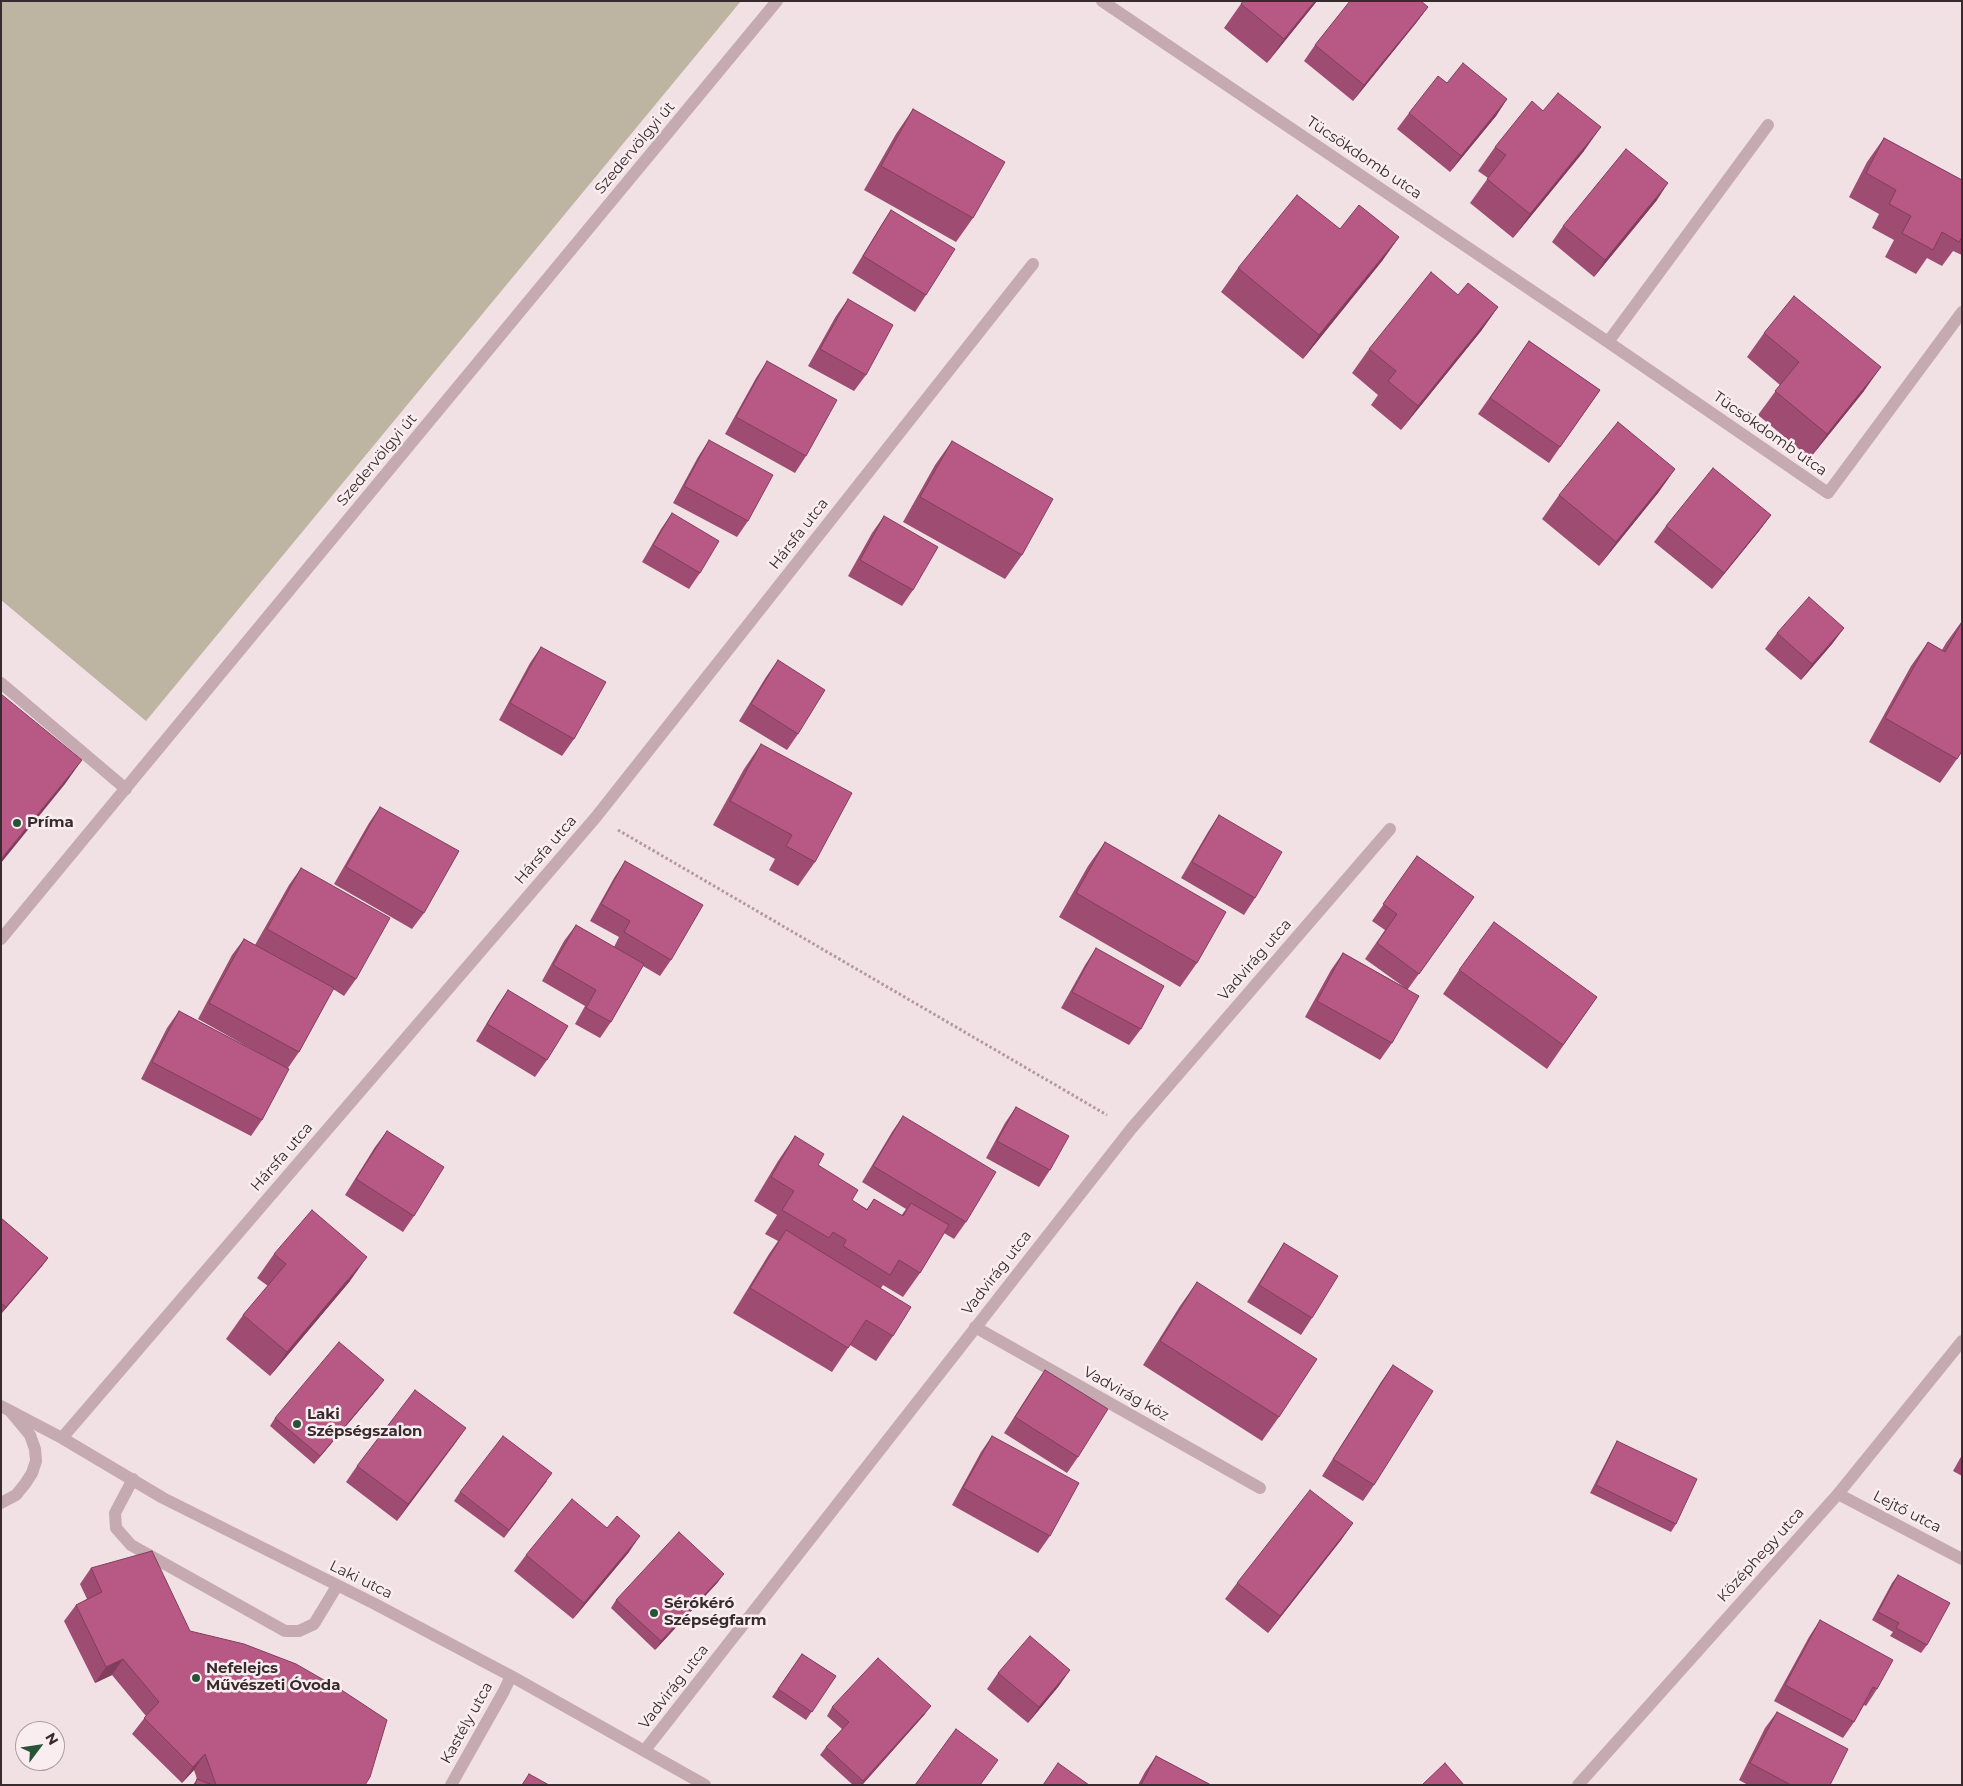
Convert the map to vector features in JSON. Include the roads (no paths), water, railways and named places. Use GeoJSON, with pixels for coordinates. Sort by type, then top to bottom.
{"type":"FeatureCollection","features":[{"type":"Feature","properties":{"kind":"street","name":"Szedervölgyi út"},"geometry":{"type":"LineString","coordinates":[[1,939],[776,1]]}},
{"type":"Feature","properties":{"kind":"street","name":"Tücsökdomb utca"},"geometry":{"type":"LineString","coordinates":[[1102,1],[1608,342],[1828,493],[1962,312]]}},
{"type":"Feature","properties":{"kind":"street"},"geometry":{"type":"LineString","coordinates":[[1608,342],[1768,125]]}},
{"type":"Feature","properties":{"kind":"street","name":"Hársfa utca"},"geometry":{"type":"LineString","coordinates":[[62,1438],[596,817],[1033,264]]}},
{"type":"Feature","properties":{"kind":"street"},"geometry":{"type":"LineString","coordinates":[[1,683],[126,789]]}},
{"type":"Feature","properties":{"kind":"street","name":"Vadvirág utca"},"geometry":{"type":"LineString","coordinates":[[645,1750],[1131,1129],[1390,829]]}},
{"type":"Feature","properties":{"kind":"street","name":"Vadvirág köz"},"geometry":{"type":"LineString","coordinates":[[975,1327],[1260,1488]]}},
{"type":"Feature","properties":{"kind":"street","name":"Középhegy utca"},"geometry":{"type":"LineString","coordinates":[[1578,1785],[1838,1494],[1962,1341]]}},
{"type":"Feature","properties":{"kind":"street"},"geometry":{"type":"LineString","coordinates":[[1,1504],[16,1494],[25,1484],[32,1473],[36,1461],[35,1449],[30,1435],[5,1408]]}},
{"type":"Feature","properties":{"kind":"street","name":"Laki utca"},"geometry":{"type":"LineString","coordinates":[[5,1408],[62,1438],[163,1498],[375,1604],[511,1676],[705,1785]]}},
{"type":"Feature","properties":{"kind":"street"},"geometry":{"type":"LineString","coordinates":[[133,1479],[116,1513],[116,1528],[131,1545],[285,1631],[299,1631],[314,1624],[337,1586]]}},
{"type":"Feature","properties":{"kind":"street","name":"Lejtő utca"},"geometry":{"type":"LineString","coordinates":[[1838,1494],[1962,1559]]}},
{"type":"Feature","properties":{"kind":"street","name":"Kastély utca"},"geometry":{"type":"LineString","coordinates":[[451,1785],[511,1676]]}},
{"type":"Feature","properties":{"kind":"place","name":"Príma"},"geometry":{"type":"Point","coordinates":[17,823]}},
{"type":"Feature","properties":{"kind":"place","name":"Laki Szépségszalon"},"geometry":{"type":"Point","coordinates":[297,1424]}},
{"type":"Feature","properties":{"kind":"place","name":"Sérókéró Szépségfarm"},"geometry":{"type":"Point","coordinates":[654,1613]}},
{"type":"Feature","properties":{"kind":"place","name":"Nefelejcs Művészeti Óvoda"},"geometry":{"type":"Point","coordinates":[196,1678]}}]}
